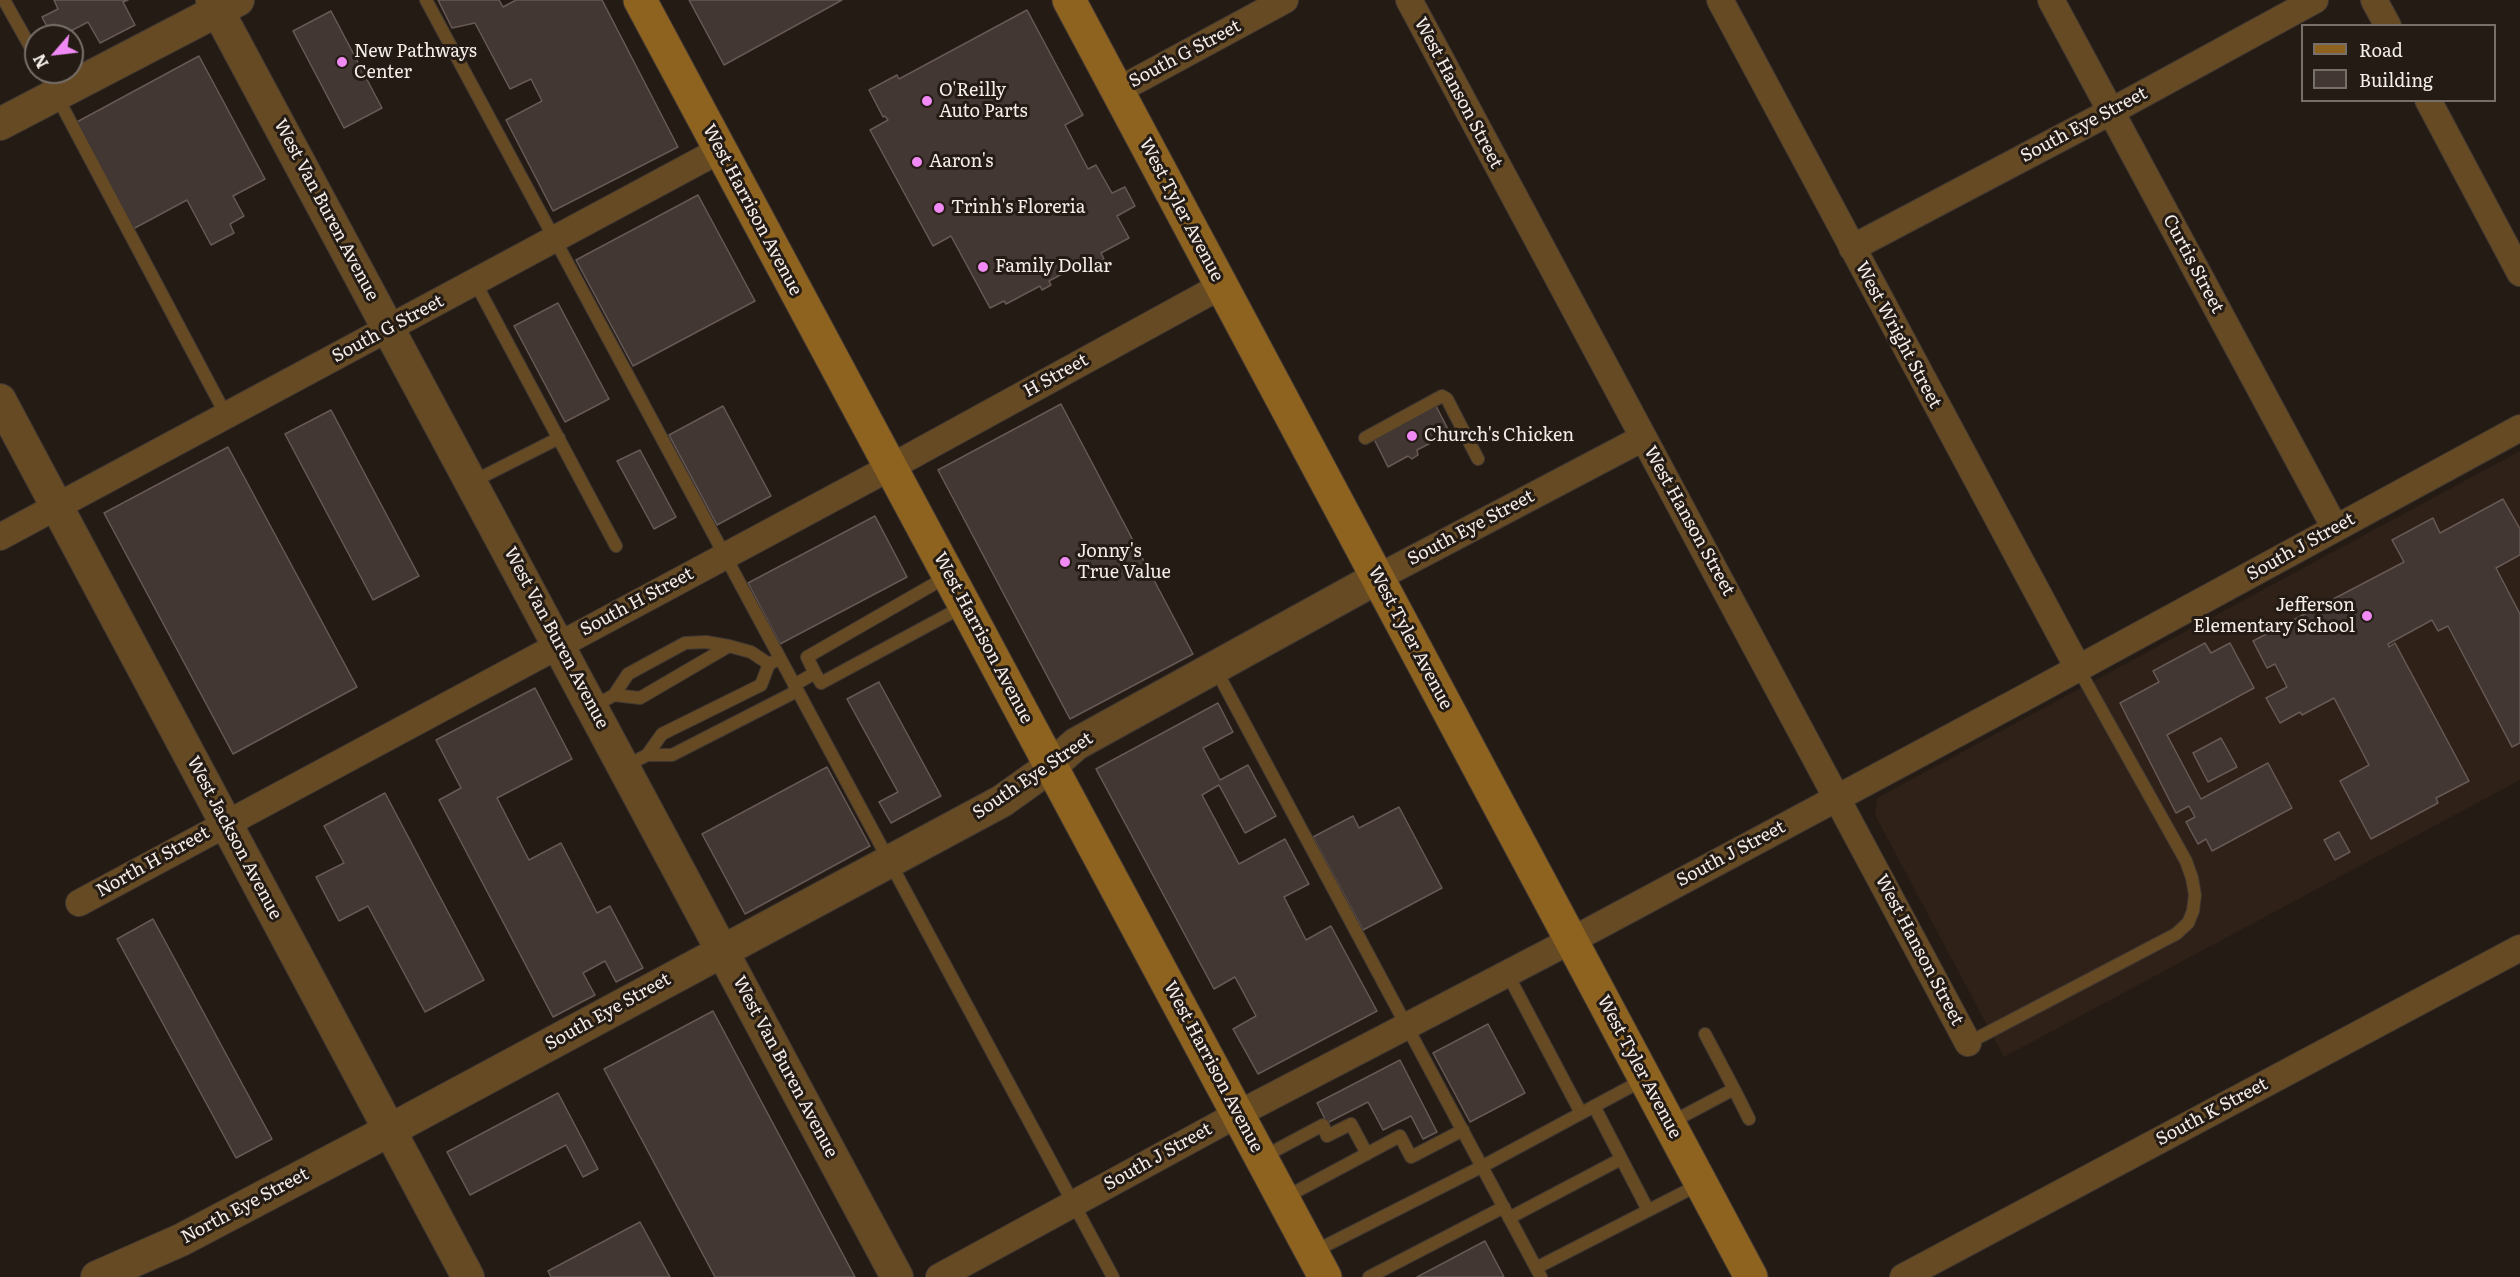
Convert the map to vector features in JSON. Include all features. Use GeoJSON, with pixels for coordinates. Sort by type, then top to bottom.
{"type":"FeatureCollection","features":[{"type":"Feature","properties":{"kind":"main road","name":"West Harrison Avenue"},"geometry":{"type":"LineString","coordinates":[[640,0],[1318,1265]]}},
{"type":"Feature","properties":{"kind":"main road","name":"West Tyler Avenue"},"geometry":{"type":"LineString","coordinates":[[1068,0],[1751,1277]]}},
{"type":"Feature","properties":{"kind":"street","name":"South G Street"},"geometry":{"type":"LineString","coordinates":[[1117,91],[1285,0]]}},
{"type":"Feature","properties":{"kind":"street","name":"West Hanson Street"},"geometry":{"type":"LineString","coordinates":[[1408,0],[1838,797],[1968,1043]]}},
{"type":"Feature","properties":{"kind":"street","name":"West Wright Street"},"geometry":{"type":"LineString","coordinates":[[1720,0],[2078,668]]}},
{"type":"Feature","properties":{"kind":"street","name":"Curtis Street"},"geometry":{"type":"LineString","coordinates":[[2051,0],[2336,528]]}},
{"type":"Feature","properties":{"kind":"street","name":"South Eye Street"},"geometry":{"type":"LineString","coordinates":[[1852,248],[2110,112],[2315,0]]}},
{"type":"Feature","properties":{"kind":"street"},"geometry":{"type":"LineString","coordinates":[[2374,0],[2387,24]]}},
{"type":"Feature","properties":{"kind":"street"},"geometry":{"type":"LineString","coordinates":[[84,67],[223,4]]}},
{"type":"Feature","properties":{"kind":"street","name":"West Van Buren Avenue"},"geometry":{"type":"LineString","coordinates":[[223,4],[390,328],[559,644],[604,701],[636,761],[722,950],[897,1277]]}},
{"type":"Feature","properties":{"kind":"street"},"geometry":{"type":"LineString","coordinates":[[0,124],[49,84]]}},
{"type":"Feature","properties":{"kind":"street"},"geometry":{"type":"LineString","coordinates":[[2429,102],[2520,273]]}},
{"type":"Feature","properties":{"kind":"street","name":"South G Street"},"geometry":{"type":"LineString","coordinates":[[0,537],[720,150]]}},
{"type":"Feature","properties":{"kind":"street","name":"H Street"},"geometry":{"type":"LineString","coordinates":[[891,467],[1221,286]]}},
{"type":"Feature","properties":{"kind":"street","name":"West Jackson Avenue"},"geometry":{"type":"LineString","coordinates":[[0,400],[468,1277]]}},
{"type":"Feature","properties":{"kind":"street","name":"South J Street"},"geometry":{"type":"LineString","coordinates":[[939,1277],[1238,1114],[1838,797],[2520,428]]}},
{"type":"Feature","properties":{"kind":"street","name":"South Eye Street"},"geometry":{"type":"LineString","coordinates":[[390,1130],[1002,801],[1051,766],[1076,744],[1377,578],[1643,438]]}},
{"type":"Feature","properties":{"kind":"street","name":"South H Street"},"geometry":{"type":"LineString","coordinates":[[226,822],[891,467]]}},
{"type":"Feature","properties":{"kind":"street","name":"North H Street"},"geometry":{"type":"LineString","coordinates":[[79,903],[226,822]]}},
{"type":"Feature","properties":{"kind":"street","name":"South K Street"},"geometry":{"type":"LineString","coordinates":[[1904,1277],[2520,948]]}},
{"type":"Feature","properties":{"kind":"street","name":"North Eye Street"},"geometry":{"type":"LineString","coordinates":[[97,1277],[181,1240],[390,1130]]}},
{"type":"Feature","properties":{"kind":"lane"},"geometry":{"type":"LineString","coordinates":[[4,0],[24,36]]}},
{"type":"Feature","properties":{"kind":"lane"},"geometry":{"type":"LineString","coordinates":[[426,0],[724,556],[774,661],[795,688],[1113,1277]]}},
{"type":"Feature","properties":{"kind":"lane"},"geometry":{"type":"LineString","coordinates":[[51,84],[226,415]]}},
{"type":"Feature","properties":{"kind":"lane"},"geometry":{"type":"LineString","coordinates":[[475,282],[616,546]]}},
{"type":"Feature","properties":{"kind":"lane"},"geometry":{"type":"LineString","coordinates":[[1365,438],[1443,396],[1447,399],[1478,459]]}},
{"type":"Feature","properties":{"kind":"lane"},"geometry":{"type":"LineString","coordinates":[[472,482],[558,438]]}},
{"type":"Feature","properties":{"kind":"lane"},"geometry":{"type":"LineString","coordinates":[[949,576],[807,657],[815,673],[821,683],[965,605]]}},
{"type":"Feature","properties":{"kind":"lane"},"geometry":{"type":"LineString","coordinates":[[604,701],[628,674],[686,643],[705,642],[729,646],[774,661]]}},
{"type":"Feature","properties":{"kind":"lane"},"geometry":{"type":"LineString","coordinates":[[604,701],[640,698],[729,646]]}},
{"type":"Feature","properties":{"kind":"lane"},"geometry":{"type":"LineString","coordinates":[[636,761],[662,734],[761,685],[774,661]]}},
{"type":"Feature","properties":{"kind":"lane"},"geometry":{"type":"LineString","coordinates":[[1215,668],[1538,1272],[1648,1210],[1701,1184]]}},
{"type":"Feature","properties":{"kind":"lane"},"geometry":{"type":"LineString","coordinates":[[1968,1043],[2176,934],[2187,923],[2193,910],[2195,895],[2186,861],[2078,668]]}},
{"type":"Feature","properties":{"kind":"lane"},"geometry":{"type":"LineString","coordinates":[[636,761],[672,755],[795,688],[815,673]]}},
{"type":"Feature","properties":{"kind":"lane"},"geometry":{"type":"LineString","coordinates":[[1507,973],[1581,1113]]}},
{"type":"Feature","properties":{"kind":"lane"},"geometry":{"type":"LineString","coordinates":[[1705,1034],[1749,1119]]}},
{"type":"Feature","properties":{"kind":"lane"},"geometry":{"type":"LineString","coordinates":[[1318,1265],[1483,1166],[1645,1079]]}},
{"type":"Feature","properties":{"kind":"lane"},"geometry":{"type":"LineString","coordinates":[[1669,1124],[1734,1089]]}},
{"type":"Feature","properties":{"kind":"lane"},"geometry":{"type":"LineString","coordinates":[[1594,1107],[1648,1210]]}},
{"type":"Feature","properties":{"kind":"lane"},"geometry":{"type":"LineString","coordinates":[[1262,1158],[1323,1125],[1327,1136],[1351,1124],[1367,1154]]}},
{"type":"Feature","properties":{"kind":"lane"},"geometry":{"type":"LineString","coordinates":[[1283,1199],[1400,1136],[1411,1157],[1463,1130]]}},
{"type":"Feature","properties":{"kind":"lane"},"geometry":{"type":"LineString","coordinates":[[1369,1277],[1621,1159]]}},
{"type":"Feature","properties":{"kind":"shaded area","name":"Jefferson Elementary School"},"geometry":{"type":"Polygon","coordinates":[[[2520,451],[2520,780],[2004,1057],[1875,815],[1877,798],[2520,451]]]}},
{"type":"Feature","properties":{"kind":"building"},"geometry":{"type":"Polygon","coordinates":[[[54,0],[128,0],[123,2],[135,25],[100,43],[88,22],[84,24],[46,24],[42,17],[58,9],[54,0]]]}},
{"type":"Feature","properties":{"kind":"building"},"geometry":{"type":"Polygon","coordinates":[[[438,0],[499,0],[503,7],[516,0],[602,0],[678,147],[553,211],[506,120],[542,101],[531,79],[510,89],[475,23],[452,28],[438,0]]]}},
{"type":"Feature","properties":{"kind":"building"},"geometry":{"type":"Polygon","coordinates":[[[689,0],[842,0],[724,65],[689,0]]]}},
{"type":"Feature","properties":{"kind":"building"},"geometry":{"type":"Polygon","coordinates":[[[1027,10],[1083,115],[1065,125],[1088,169],[1096,165],[1112,193],[1125,187],[1135,206],[1117,216],[1129,238],[1101,253],[1104,259],[1093,265],[1090,259],[1049,281],[1051,285],[1042,290],[1040,286],[1006,304],[1004,301],[990,308],[951,236],[933,246],[870,130],[888,120],[885,116],[883,117],[869,90],[897,75],[899,79],[1027,10]]]}},
{"type":"Feature","properties":{"kind":"building"},"geometry":{"type":"Polygon","coordinates":[[[331,11],[382,108],[344,128],[293,31],[331,11]]]}},
{"type":"Feature","properties":{"kind":"building"},"geometry":{"type":"Polygon","coordinates":[[[199,56],[265,179],[233,196],[244,216],[230,224],[234,233],[211,245],[187,200],[133,229],[75,123],[199,56]]]}},
{"type":"Feature","properties":{"kind":"building"},"geometry":{"type":"Polygon","coordinates":[[[698,195],[755,301],[633,366],[576,260],[698,195]]]}},
{"type":"Feature","properties":{"kind":"building"},"geometry":{"type":"Polygon","coordinates":[[[558,303],[609,399],[565,422],[514,326],[558,303]]]}},
{"type":"Feature","properties":{"kind":"building","name":"Jonny's True Value"},"geometry":{"type":"Polygon","coordinates":[[[1061,404],[1193,654],[1070,719],[938,470],[1061,404]]]}},
{"type":"Feature","properties":{"kind":"building"},"geometry":{"type":"Polygon","coordinates":[[[723,406],[771,496],[717,525],[669,435],[723,406]]]}},
{"type":"Feature","properties":{"kind":"building","name":"Church's Chicken"},"geometry":{"type":"Polygon","coordinates":[[[1436,406],[1450,433],[1417,450],[1418,455],[1412,459],[1408,456],[1388,467],[1374,439],[1436,406]]]}},
{"type":"Feature","properties":{"kind":"building"},"geometry":{"type":"Polygon","coordinates":[[[331,410],[419,576],[373,600],[285,434],[331,410]]]}},
{"type":"Feature","properties":{"kind":"building"},"geometry":{"type":"Polygon","coordinates":[[[228,447],[357,687],[233,754],[104,513],[228,447]]]}},
{"type":"Feature","properties":{"kind":"building"},"geometry":{"type":"Polygon","coordinates":[[[640,450],[676,517],[654,529],[617,461],[640,450]]]}},
{"type":"Feature","properties":{"kind":"building"},"geometry":{"type":"Polygon","coordinates":[[[2503,499],[2520,529],[2520,555],[2496,568],[2520,614],[2520,743],[2512,747],[2448,626],[2438,631],[2432,620],[2388,644],[2389,647],[2395,643],[2469,781],[2436,798],[2438,803],[2371,839],[2340,781],[2369,765],[2334,698],[2302,715],[2300,712],[2280,723],[2266,698],[2287,687],[2275,664],[2267,668],[2253,641],[2404,562],[2392,540],[2433,518],[2440,533],[2503,499]]]}},
{"type":"Feature","properties":{"kind":"building"},"geometry":{"type":"Polygon","coordinates":[[[875,516],[907,577],[780,644],[748,583],[875,516]]]}},
{"type":"Feature","properties":{"kind":"building"},"geometry":{"type":"Polygon","coordinates":[[[2205,643],[2211,653],[2230,643],[2254,688],[2167,735],[2201,799],[2268,763],[2292,808],[2212,851],[2206,839],[2198,844],[2186,822],[2195,817],[2189,806],[2176,813],[2120,703],[2159,682],[2153,671],[2205,643]]]}},
{"type":"Feature","properties":{"kind":"building"},"geometry":{"type":"Polygon","coordinates":[[[879,682],[941,796],[891,823],[879,802],[898,792],[847,699],[879,682]]]}},
{"type":"Feature","properties":{"kind":"building"},"geometry":{"type":"Polygon","coordinates":[[[535,688],[572,759],[497,798],[529,860],[561,843],[597,913],[610,906],[643,968],[616,982],[605,961],[583,973],[595,995],[553,1017],[439,800],[461,788],[436,740],[535,688]]]}},
{"type":"Feature","properties":{"kind":"building"},"geometry":{"type":"Polygon","coordinates":[[[1218,703],[1233,732],[1203,748],[1220,780],[1248,765],[1276,816],[1245,833],[1219,785],[1202,795],[1239,864],[1285,839],[1309,884],[1284,897],[1306,940],[1331,926],[1377,1011],[1258,1074],[1233,1029],[1256,1016],[1235,977],[1214,989],[1096,769],[1218,703]]]}},
{"type":"Feature","properties":{"kind":"building"},"geometry":{"type":"Polygon","coordinates":[[[2221,738],[2237,767],[2208,782],[2193,753],[2221,738]]]}},
{"type":"Feature","properties":{"kind":"building"},"geometry":{"type":"Polygon","coordinates":[[[827,767],[870,846],[745,914],[702,834],[827,767]]]}},
{"type":"Feature","properties":{"kind":"building"},"geometry":{"type":"Polygon","coordinates":[[[385,793],[484,980],[425,1012],[368,906],[339,921],[316,877],[344,863],[324,826],[385,793]]]}},
{"type":"Feature","properties":{"kind":"building"},"geometry":{"type":"Polygon","coordinates":[[[1399,807],[1442,888],[1363,930],[1313,837],[1353,816],[1359,828],[1399,807]]]}},
{"type":"Feature","properties":{"kind":"building"},"geometry":{"type":"Polygon","coordinates":[[[2339,832],[2350,852],[2335,860],[2324,840],[2339,832]]]}},
{"type":"Feature","properties":{"kind":"building"},"geometry":{"type":"Polygon","coordinates":[[[153,919],[272,1139],[236,1158],[117,939],[153,919]]]}},
{"type":"Feature","properties":{"kind":"building"},"geometry":{"type":"Polygon","coordinates":[[[713,1011],[855,1277],[715,1277],[604,1069],[713,1011]]]}},
{"type":"Feature","properties":{"kind":"building"},"geometry":{"type":"Polygon","coordinates":[[[1488,1024],[1525,1093],[1470,1122],[1433,1053],[1488,1024]]]}},
{"type":"Feature","properties":{"kind":"building"},"geometry":{"type":"Polygon","coordinates":[[[1400,1060],[1437,1132],[1423,1139],[1411,1116],[1383,1130],[1368,1102],[1327,1123],[1317,1103],[1400,1060]]]}},
{"type":"Feature","properties":{"kind":"building"},"geometry":{"type":"Polygon","coordinates":[[[558,1093],[598,1169],[583,1177],[566,1145],[470,1195],[447,1152],[558,1093]]]}},
{"type":"Feature","properties":{"kind":"building"},"geometry":{"type":"Polygon","coordinates":[[[640,1222],[670,1277],[551,1277],[548,1271],[640,1222]]]}},
{"type":"Feature","properties":{"kind":"building"},"geometry":{"type":"Polygon","coordinates":[[[1485,1241],[1504,1277],[1417,1277],[1485,1241]]]}},
{"type":"Feature","properties":{"kind":"place","name":"New Pathways Center"},"geometry":{"type":"Point","coordinates":[342,62]}},
{"type":"Feature","properties":{"kind":"place","name":"O'Reilly Auto Parts"},"geometry":{"type":"Point","coordinates":[927,101]}},
{"type":"Feature","properties":{"kind":"place","name":"Aaron's"},"geometry":{"type":"Point","coordinates":[917,162]}},
{"type":"Feature","properties":{"kind":"place","name":"Trinh's Floreria"},"geometry":{"type":"Point","coordinates":[939,208]}},
{"type":"Feature","properties":{"kind":"place","name":"Family Dollar"},"geometry":{"type":"Point","coordinates":[983,267]}},
{"type":"Feature","properties":{"kind":"place","name":"Church's Chicken"},"geometry":{"type":"Point","coordinates":[1412,436]}},
{"type":"Feature","properties":{"kind":"place","name":"Jonny's True Value"},"geometry":{"type":"Point","coordinates":[1065,562]}},
{"type":"Feature","properties":{"kind":"place","name":"Jefferson Elementary School"},"geometry":{"type":"Point","coordinates":[2367,616]}}]}
